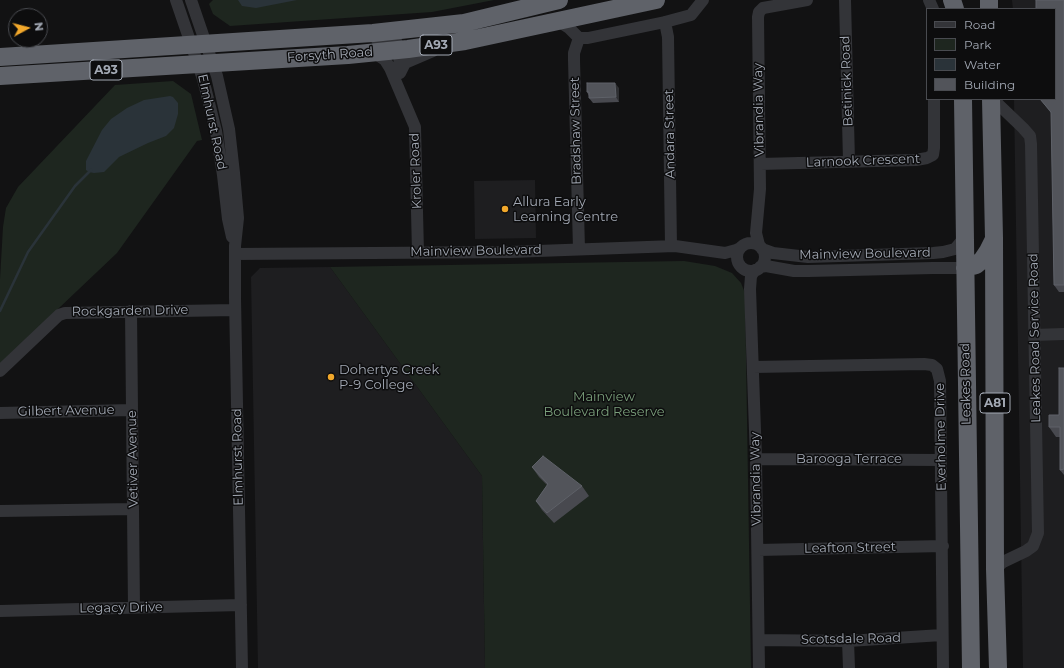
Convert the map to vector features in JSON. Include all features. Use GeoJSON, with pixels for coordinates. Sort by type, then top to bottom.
{"type":"FeatureCollection","features":[{"type":"Feature","properties":{"kind":"highway","name":"Forsyth Road"},"geometry":{"type":"LineString","coordinates":[[0,56],[373,33],[464,23],[559,0]]}},
{"type":"Feature","properties":{"kind":"highway","name":"Forsyth Road"},"geometry":{"type":"LineString","coordinates":[[0,76],[370,53],[465,41],[656,0]]}},
{"type":"Feature","properties":{"kind":"highway","name":"Leakes Road"},"geometry":{"type":"LineString","coordinates":[[963,100],[971,668]]}},
{"type":"Feature","properties":{"kind":"highway","name":"A81"},"geometry":{"type":"LineString","coordinates":[[991,100],[994,238],[995,569],[998,668]]}},
{"type":"Feature","properties":{"kind":"highway"},"geometry":{"type":"LineString","coordinates":[[965,268],[976,265],[982,260],[994,238]]}},
{"type":"Feature","properties":{"kind":"street","name":"Elmhurst Road"},"geometry":{"type":"LineString","coordinates":[[176,0],[199,44]]}},
{"type":"Feature","properties":{"kind":"street","name":"Elmhurst Road"},"geometry":{"type":"LineString","coordinates":[[191,0],[199,44],[229,129],[238,218],[235,250],[235,310],[242,668]]}},
{"type":"Feature","properties":{"kind":"street"},"geometry":{"type":"LineString","coordinates":[[558,22],[569,28],[579,38],[588,38],[691,15],[703,0]]}},
{"type":"Feature","properties":{"kind":"street","name":"Vibrandia Way"},"geometry":{"type":"LineString","coordinates":[[760,247],[756,232],[760,164],[757,23],[759,12],[763,8],[771,6],[807,0]]}},
{"type":"Feature","properties":{"kind":"street","name":"Betinick Road"},"geometry":{"type":"LineString","coordinates":[[845,0],[850,161]]}},
{"type":"Feature","properties":{"kind":"street","name":"Andara Street"},"geometry":{"type":"LineString","coordinates":[[664,22],[668,37],[672,246]]}},
{"type":"Feature","properties":{"kind":"street"},"geometry":{"type":"LineString","coordinates":[[300,37],[340,41],[393,40],[397,43],[399,49],[400,92]]}},
{"type":"Feature","properties":{"kind":"street","name":"Bradshaw Street"},"geometry":{"type":"LineString","coordinates":[[578,249],[574,53],[579,38]]}},
{"type":"Feature","properties":{"kind":"street"},"geometry":{"type":"LineString","coordinates":[[400,72],[404,63],[439,49],[465,41]]}},
{"type":"Feature","properties":{"kind":"street","name":"Kroler Road"},"geometry":{"type":"LineString","coordinates":[[370,53],[385,60],[390,68],[415,127],[418,252]]}},
{"type":"Feature","properties":{"kind":"street","name":"Larnook Crescent"},"geometry":{"type":"LineString","coordinates":[[760,164],[922,160],[932,155],[934,148],[934,100]]}},
{"type":"Feature","properties":{"kind":"street","name":"Leakes Road Service Road"},"geometry":{"type":"LineString","coordinates":[[995,100],[1030,136],[1031,144],[1038,533],[1033,546],[1003,562],[995,569]]}},
{"type":"Feature","properties":{"kind":"street","name":"Vibrandia Way"},"geometry":{"type":"LineString","coordinates":[[743,246],[751,232],[758,208]]}},
{"type":"Feature","properties":{"kind":"street","name":"Mainview Boulevard"},"geometry":{"type":"LineString","coordinates":[[760,247],[773,253],[808,257],[932,253],[955,249],[964,238]]}},
{"type":"Feature","properties":{"kind":"street"},"geometry":{"type":"LineString","coordinates":[[751,243],[760,247],[765,259],[758,269],[749,271],[741,266],[737,256],[743,246],[751,243]]}},
{"type":"Feature","properties":{"kind":"street","name":"Mainview Boulevard"},"geometry":{"type":"LineString","coordinates":[[235,250],[510,252],[672,246],[697,248],[717,252],[732,258],[741,266]]}},
{"type":"Feature","properties":{"kind":"street","name":"Mainview Boulevard"},"geometry":{"type":"LineString","coordinates":[[717,252],[736,250],[743,246]]}},
{"type":"Feature","properties":{"kind":"street","name":"Vibrandia Way"},"geometry":{"type":"LineString","coordinates":[[741,266],[750,289]]}},
{"type":"Feature","properties":{"kind":"street","name":"Mainview Boulevard"},"geometry":{"type":"LineString","coordinates":[[758,269],[766,266],[808,271],[965,268]]}},
{"type":"Feature","properties":{"kind":"street","name":"Vibrandia Way"},"geometry":{"type":"LineString","coordinates":[[758,269],[751,276],[750,289],[756,459],[759,668]]}},
{"type":"Feature","properties":{"kind":"street","name":"Rockgarden Drive"},"geometry":{"type":"LineString","coordinates":[[0,371],[60,315],[65,313],[235,310]]}},
{"type":"Feature","properties":{"kind":"street","name":"Vetiver Avenue"},"geometry":{"type":"LineString","coordinates":[[131,311],[134,608]]}},
{"type":"Feature","properties":{"kind":"street"},"geometry":{"type":"LineString","coordinates":[[1034,335],[1064,334]]}},
{"type":"Feature","properties":{"kind":"street","name":"Everholme Drive"},"geometry":{"type":"LineString","coordinates":[[753,367],[924,364],[932,365],[937,369],[940,381],[943,546],[943,668]]}},
{"type":"Feature","properties":{"kind":"street","name":"Gilbert Avenue"},"geometry":{"type":"LineString","coordinates":[[0,413],[132,410]]}},
{"type":"Feature","properties":{"kind":"street","name":"Barooga Terrace"},"geometry":{"type":"LineString","coordinates":[[756,459],[941,460]]}},
{"type":"Feature","properties":{"kind":"street"},"geometry":{"type":"LineString","coordinates":[[0,511],[133,509]]}},
{"type":"Feature","properties":{"kind":"street","name":"Leafton Street"},"geometry":{"type":"LineString","coordinates":[[758,550],[943,546]]}},
{"type":"Feature","properties":{"kind":"street","name":"Legacy Drive"},"geometry":{"type":"LineString","coordinates":[[0,610],[241,605]]}},
{"type":"Feature","properties":{"kind":"street","name":"Scotsdale Road"},"geometry":{"type":"LineString","coordinates":[[759,640],[848,641],[942,635]]}},
{"type":"Feature","properties":{"kind":"street"},"geometry":{"type":"LineString","coordinates":[[848,641],[849,668]]}},
{"type":"Feature","properties":{"kind":"shaded area"},"geometry":{"type":"Polygon","coordinates":[[[1012,0],[1064,0],[1064,668],[1023,668],[1014,100],[1056,100],[1056,8],[1013,8],[1012,0]]]}},
{"type":"Feature","properties":{"kind":"shaded area","name":"Allura Early Learning Centre"},"geometry":{"type":"Polygon","coordinates":[[[535,180],[536,238],[475,239],[474,181],[535,180]]]}},
{"type":"Feature","properties":{"kind":"shaded area","name":"Dohertys Creek P-9 College"},"geometry":{"type":"Polygon","coordinates":[[[330,267],[482,476],[485,668],[258,668],[251,277],[260,268],[330,267]]]}},
{"type":"Feature","properties":{"kind":"green space"},"geometry":{"type":"Polygon","coordinates":[[[213,0],[494,0],[432,12],[230,26],[213,14],[209,4],[213,0]]]}},
{"type":"Feature","properties":{"kind":"green space"},"geometry":{"type":"Polygon","coordinates":[[[173,81],[191,94],[202,140],[197,141],[117,253],[0,364],[0,279],[3,227],[6,208],[18,187],[115,85],[173,81]]]}},
{"type":"Feature","properties":{"kind":"green space","name":"Mainview Boulevard Reserve"},"geometry":{"type":"Polygon","coordinates":[[[684,261],[715,266],[732,273],[741,283],[745,293],[751,668],[485,668],[482,476],[330,267],[684,261]]]}},
{"type":"Feature","properties":{"kind":"water"},"geometry":{"type":"Polygon","coordinates":[[[238,0],[297,0],[256,8],[242,6],[238,0]]]}},
{"type":"Feature","properties":{"kind":"water"},"geometry":{"type":"Polygon","coordinates":[[[170,96],[173,97],[178,103],[178,114],[174,128],[166,136],[119,157],[104,172],[94,173],[86,170],[86,161],[102,130],[111,119],[127,108],[144,100],[170,96]]]}},
{"type":"Feature","properties":{"kind":"building"},"geometry":{"type":"Polygon","coordinates":[[[1036,0],[1064,0],[1064,285],[1054,285],[1051,112],[1041,100],[1056,100],[1056,8],[1036,8],[1036,0]]]}},
{"type":"Feature","properties":{"kind":"building"},"geometry":{"type":"Polygon","coordinates":[[[587,83],[615,83],[616,97],[589,98],[587,83]]]}},
{"type":"Feature","properties":{"kind":"building"},"geometry":{"type":"Polygon","coordinates":[[[1059,368],[1064,368],[1064,469],[1060,470],[1060,427],[1049,427],[1049,415],[1059,415],[1059,368]]]}},
{"type":"Feature","properties":{"kind":"building"},"geometry":{"type":"Polygon","coordinates":[[[543,456],[582,486],[547,513],[536,501],[548,484],[532,467],[543,456]]]}},
{"type":"Feature","properties":{"kind":"waterway"},"geometry":{"type":"LineString","coordinates":[[0,311],[28,252],[75,186],[91,170]]}},
{"type":"Feature","properties":{"kind":"place","name":"Allura Early Learning Centre"},"geometry":{"type":"Point","coordinates":[505,209]}},
{"type":"Feature","properties":{"kind":"place","name":"Dohertys Creek P-9 College"},"geometry":{"type":"Point","coordinates":[331,377]}}]}
